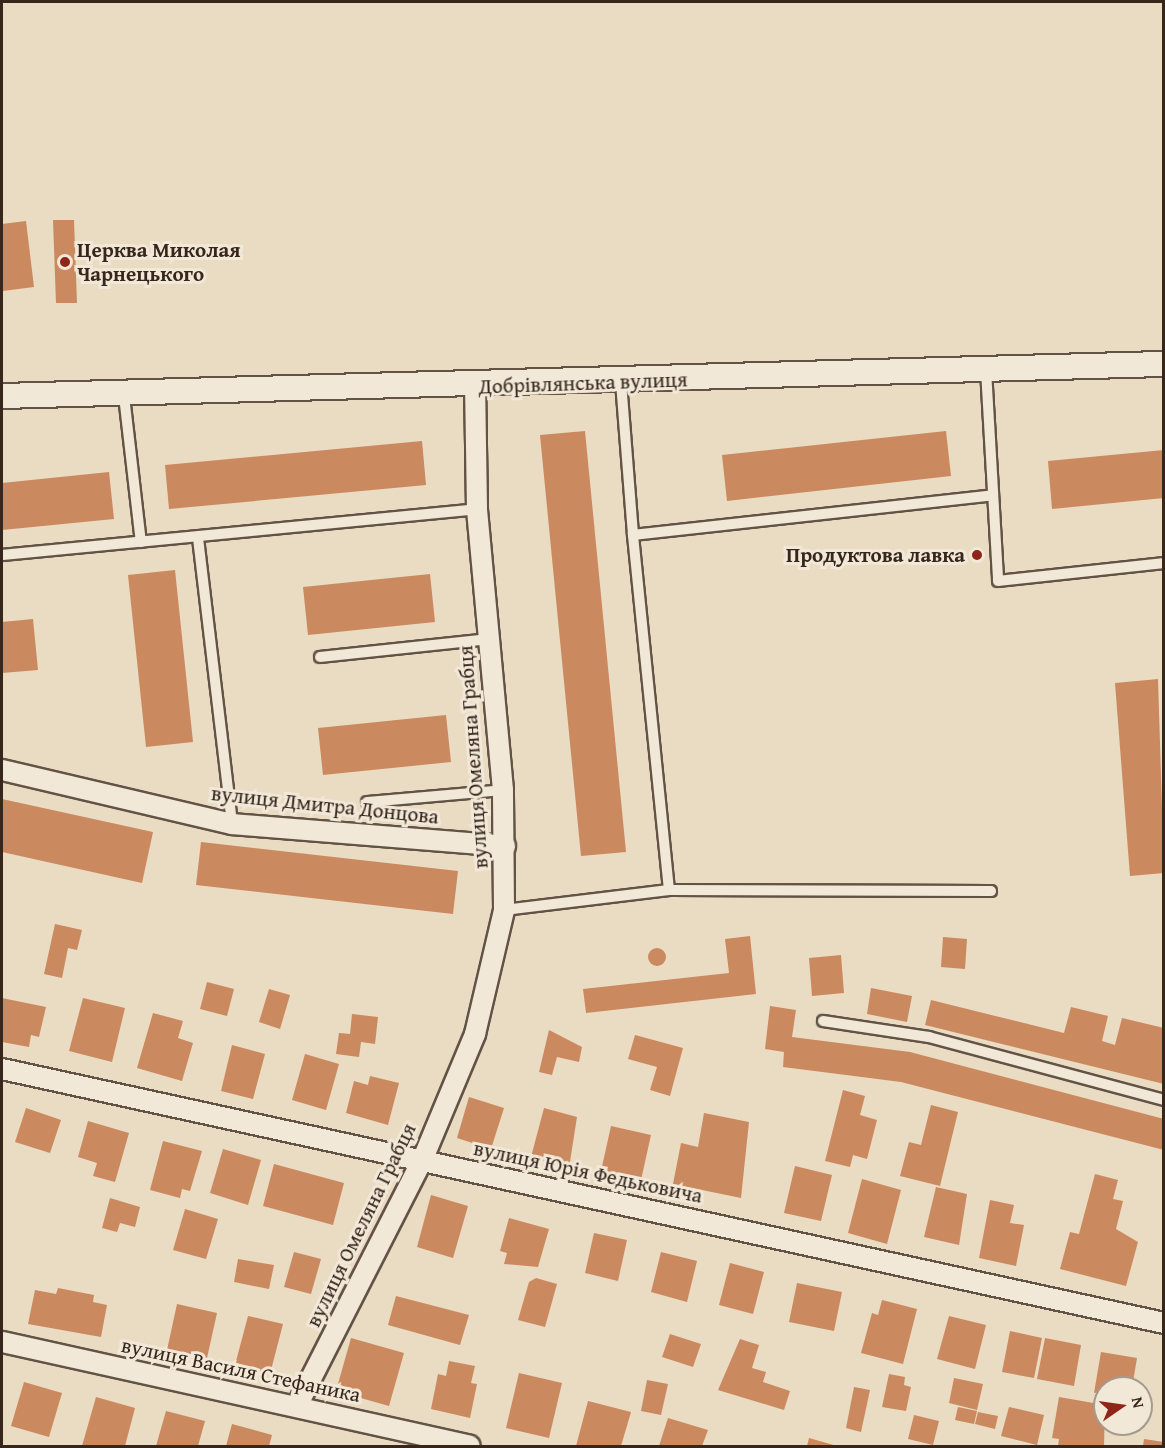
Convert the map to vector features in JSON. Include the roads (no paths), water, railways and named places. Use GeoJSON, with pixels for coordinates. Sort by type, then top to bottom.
{"type":"FeatureCollection","features":[{"type":"Feature","properties":{"kind":"street","name":"Добрівлянська вулиця"},"geometry":{"type":"LineString","coordinates":[[2,396],[124,396],[1164,364]]}},
{"type":"Feature","properties":{"kind":"street","name":"вулиця Омеляна Грабця"},"geometry":{"type":"LineString","coordinates":[[297,1406],[422,1161],[475,1034],[504,910],[503,790],[477,509],[475,386]]}},
{"type":"Feature","properties":{"kind":"street","name":"вулиця Дмитра Донцова"},"geometry":{"type":"LineString","coordinates":[[2,770],[232,824],[505,846]]}},
{"type":"Feature","properties":{"kind":"street","name":"вулиця Юрія Федьковича"},"geometry":{"type":"LineString","coordinates":[[2,1069],[1164,1323]]}},
{"type":"Feature","properties":{"kind":"street","name":"вулиця Василя Стефаника"},"geometry":{"type":"LineString","coordinates":[[2,1342],[470,1446]]}},
{"type":"Feature","properties":{"kind":"lane"},"geometry":{"type":"LineString","coordinates":[[986,370],[998,581],[1164,563]]}},
{"type":"Feature","properties":{"kind":"lane"},"geometry":{"type":"LineString","coordinates":[[621,382],[633,535],[669,890]]}},
{"type":"Feature","properties":{"kind":"lane"},"geometry":{"type":"LineString","coordinates":[[124,396],[141,542]]}},
{"type":"Feature","properties":{"kind":"lane"},"geometry":{"type":"LineString","coordinates":[[633,535],[993,495]]}},
{"type":"Feature","properties":{"kind":"lane"},"geometry":{"type":"LineString","coordinates":[[2,555],[198,538],[477,509]]}},
{"type":"Feature","properties":{"kind":"lane"},"geometry":{"type":"LineString","coordinates":[[198,538],[232,824]]}},
{"type":"Feature","properties":{"kind":"lane"},"geometry":{"type":"LineString","coordinates":[[320,657],[489,639]]}},
{"type":"Feature","properties":{"kind":"lane"},"geometry":{"type":"LineString","coordinates":[[367,802],[503,790]]}},
{"type":"Feature","properties":{"kind":"lane"},"geometry":{"type":"LineString","coordinates":[[504,910],[669,890],[991,891]]}},
{"type":"Feature","properties":{"kind":"lane"},"geometry":{"type":"LineString","coordinates":[[823,1021],[929,1037],[1164,1100]]}},
{"type":"Feature","properties":{"kind":"place","name":"Церква Миколая Чарнецького"},"geometry":{"type":"Point","coordinates":[65,262]}},
{"type":"Feature","properties":{"kind":"place","name":"Продуктова лавка"},"geometry":{"type":"Point","coordinates":[977,555]}}]}
